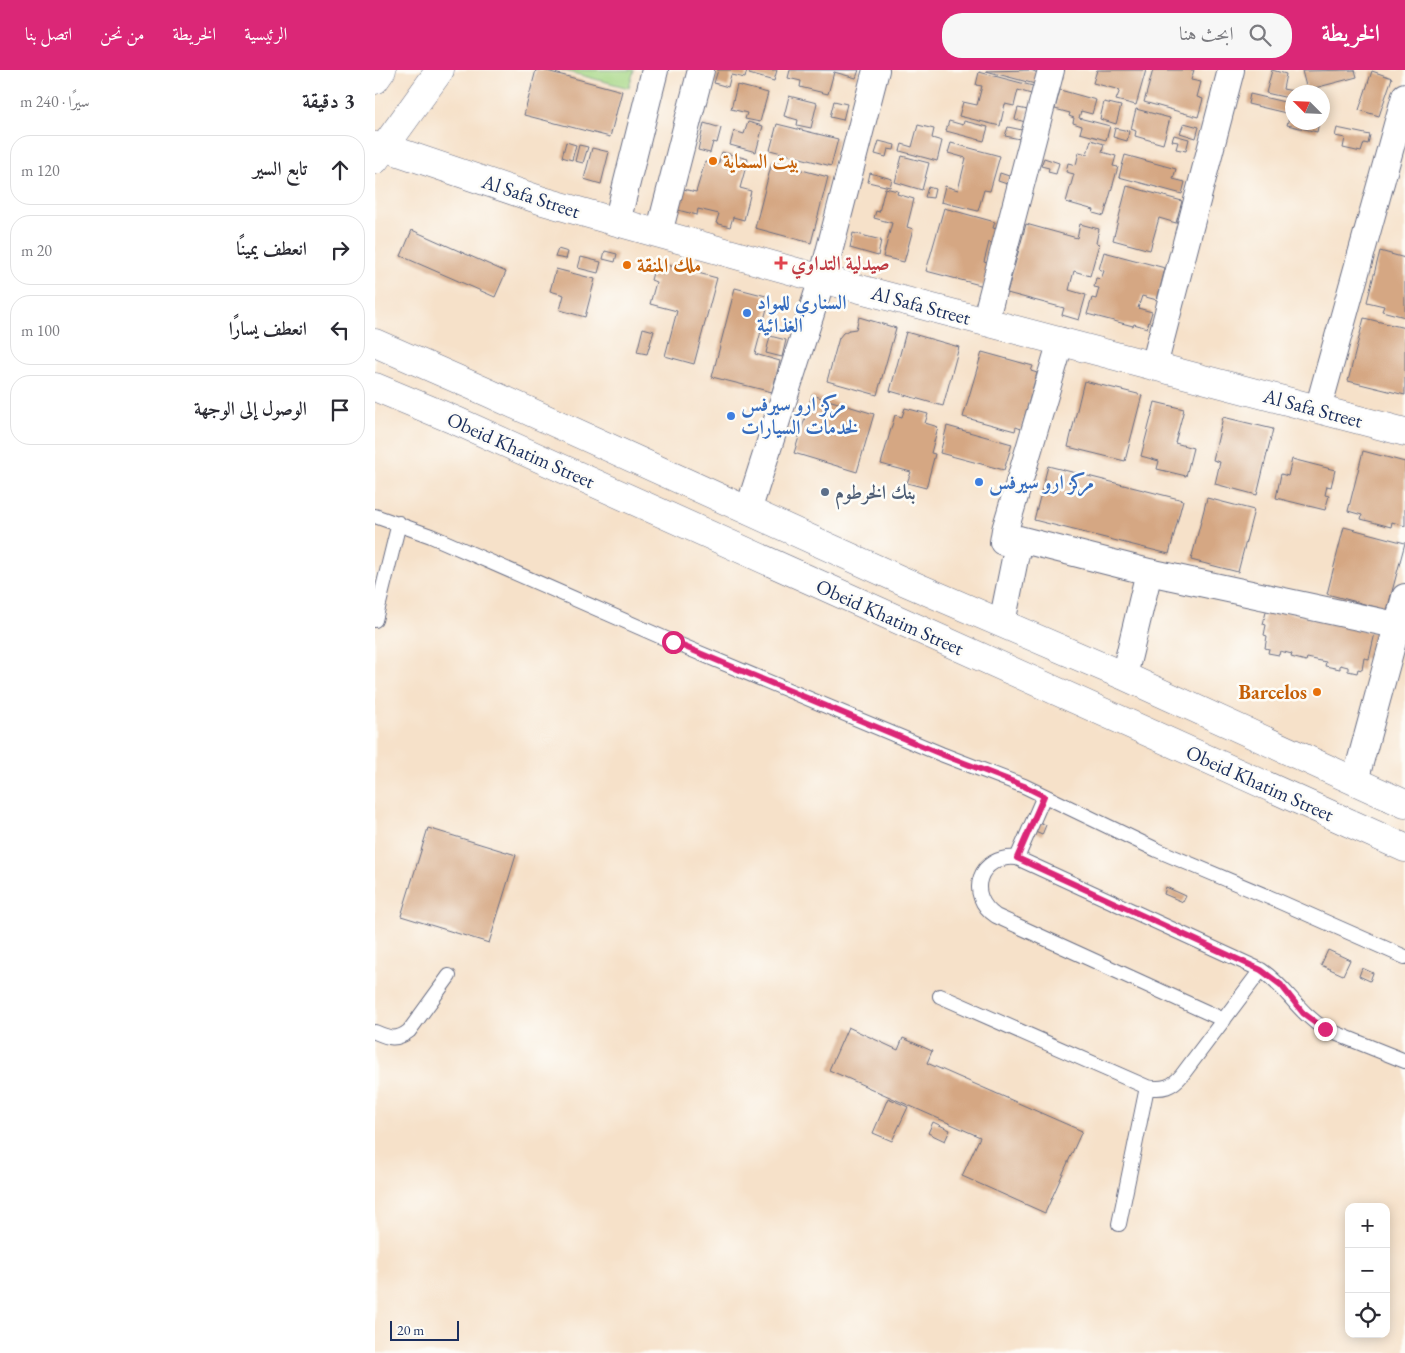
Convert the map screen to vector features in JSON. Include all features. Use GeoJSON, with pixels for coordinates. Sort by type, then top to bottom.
{"type":"FeatureCollection","features":[{"type":"Feature","properties":{"kind":"main road"},"geometry":{"type":"LineString","coordinates":[[375,80],[382,70]]}},
{"type":"Feature","properties":{"kind":"main road"},"geometry":{"type":"LineString","coordinates":[[378,151],[440,70]]}},
{"type":"Feature","properties":{"kind":"main road","name":"Al Safa Street"},"geometry":{"type":"LineString","coordinates":[[378,151],[543,201],[822,279],[1405,432]]}},
{"type":"Feature","properties":{"kind":"main road","name":"Obeid Khatim Street"},"geometry":{"type":"LineString","coordinates":[[375,343],[901,580],[1124,676],[1405,804]]}},
{"type":"Feature","properties":{"kind":"main road","name":"Obeid Khatim Street"},"geometry":{"type":"LineString","coordinates":[[375,386],[459,422],[1405,848]]}},
{"type":"Feature","properties":{"kind":"street"},"geometry":{"type":"LineString","coordinates":[[617,222],[655,70]]}},
{"type":"Feature","properties":{"kind":"street"},"geometry":{"type":"LineString","coordinates":[[659,233],[701,70]]}},
{"type":"Feature","properties":{"kind":"street"},"geometry":{"type":"LineString","coordinates":[[748,511],[822,279],[876,70]]}},
{"type":"Feature","properties":{"kind":"street"},"geometry":{"type":"LineString","coordinates":[[985,322],[1051,70]]}},
{"type":"Feature","properties":{"kind":"street"},"geometry":{"type":"LineString","coordinates":[[1153,366],[1231,70]]}},
{"type":"Feature","properties":{"kind":"street"},"geometry":{"type":"LineString","coordinates":[[1318,409],[1405,96]]}},
{"type":"Feature","properties":{"kind":"street"},"geometry":{"type":"LineString","coordinates":[[1061,341],[1014,496],[1003,542],[1019,539],[1149,572],[1401,626]]}},
{"type":"Feature","properties":{"kind":"street"},"geometry":{"type":"LineString","coordinates":[[1002,623],[1019,539]]}},
{"type":"Feature","properties":{"kind":"street"},"geometry":{"type":"LineString","coordinates":[[1124,676],[1149,572]]}},
{"type":"Feature","properties":{"kind":"street"},"geometry":{"type":"LineString","coordinates":[[1355,781],[1401,626],[1405,597]]}},
{"type":"Feature","properties":{"kind":"lane"},"geometry":{"type":"LineString","coordinates":[[375,516],[399,523],[673,642],[941,754],[1024,786],[1157,850],[1405,957]]}},
{"type":"Feature","properties":{"kind":"lane"},"geometry":{"type":"LineString","coordinates":[[375,620],[399,523]]}},
{"type":"Feature","properties":{"kind":"lane"},"geometry":{"type":"LineString","coordinates":[[1017,858],[1044,796]]}},
{"type":"Feature","properties":{"kind":"lane"},"geometry":{"type":"LineString","coordinates":[[1224,1020],[996,916],[983,904],[980,896],[979,886],[985,870],[991,863],[999,859],[1017,858],[1261,970],[1281,985],[1295,1004],[1313,1022],[1325,1029],[1405,1061]]}},
{"type":"Feature","properties":{"kind":"lane"},"geometry":{"type":"LineString","coordinates":[[940,996],[1147,1087],[1157,1089],[1167,1088],[1176,1082],[1261,970]]}},
{"type":"Feature","properties":{"kind":"lane"},"geometry":{"type":"LineString","coordinates":[[375,1032],[393,1038],[402,1037],[409,1031],[449,976]]}},
{"type":"Feature","properties":{"kind":"lane"},"geometry":{"type":"LineString","coordinates":[[1119,1224],[1147,1087]]}},
{"type":"Feature","properties":{"kind":"green space"},"geometry":{"type":"Polygon","coordinates":[[[561,70],[634,70],[629,88],[561,70]]]}},
{"type":"Feature","properties":{"kind":"building"},"geometry":{"type":"Polygon","coordinates":[[[536,70],[543,70],[622,91],[610,137],[524,115],[536,70]]]}},
{"type":"Feature","properties":{"kind":"building"},"geometry":{"type":"Polygon","coordinates":[[[718,70],[747,70],[745,78],[731,75],[728,87],[714,83],[718,70]]]}},
{"type":"Feature","properties":{"kind":"building"},"geometry":{"type":"Polygon","coordinates":[[[751,70],[777,70],[774,81],[749,74],[751,70]]]}},
{"type":"Feature","properties":{"kind":"building"},"geometry":{"type":"Polygon","coordinates":[[[790,70],[859,70],[856,78],[834,72],[828,94],[800,87],[801,81],[788,78],[790,70]]]}},
{"type":"Feature","properties":{"kind":"building"},"geometry":{"type":"Polygon","coordinates":[[[1031,70],[1038,73],[1035,84],[986,71],[1031,70]]]}},
{"type":"Feature","properties":{"kind":"building"},"geometry":{"type":"Polygon","coordinates":[[[1097,70],[1146,70],[1136,105],[1116,100],[1120,90],[1093,83],[1097,70]]]}},
{"type":"Feature","properties":{"kind":"building"},"geometry":{"type":"Polygon","coordinates":[[[1153,70],[1194,70],[1191,80],[1201,82],[1197,97],[1203,99],[1198,117],[1144,102],[1153,70]]]}},
{"type":"Feature","properties":{"kind":"building"},"geometry":{"type":"Polygon","coordinates":[[[1272,70],[1286,74],[1283,89],[1285,89],[1285,97],[1266,93],[1272,70]]]}},
{"type":"Feature","properties":{"kind":"building"},"geometry":{"type":"Polygon","coordinates":[[[1355,70],[1357,77],[1326,85],[1306,85],[1302,71],[1355,70]]]}},
{"type":"Feature","properties":{"kind":"building"},"geometry":{"type":"Polygon","coordinates":[[[1372,71],[1392,78],[1379,116],[1359,110],[1372,71]]]}},
{"type":"Feature","properties":{"kind":"building"},"geometry":{"type":"Polygon","coordinates":[[[979,72],[1033,86],[1031,94],[1018,90],[1014,106],[1005,104],[1000,126],[959,116],[963,102],[977,105],[982,86],[976,85],[979,72]]]}},
{"type":"Feature","properties":{"kind":"building"},"geometry":{"type":"Polygon","coordinates":[[[737,85],[768,93],[760,122],[745,119],[747,113],[731,109],[737,85]]]}},
{"type":"Feature","properties":{"kind":"building"},"geometry":{"type":"Polygon","coordinates":[[[1060,90],[1096,100],[1092,114],[1081,111],[1079,118],[1110,126],[1106,140],[1080,133],[1082,126],[1073,123],[1074,118],[1069,116],[1070,113],[1055,109],[1060,90]]]}},
{"type":"Feature","properties":{"kind":"building"},"geometry":{"type":"Polygon","coordinates":[[[1250,94],[1285,102],[1285,113],[1248,104],[1250,94]]]}},
{"type":"Feature","properties":{"kind":"building"},"geometry":{"type":"Polygon","coordinates":[[[789,96],[817,103],[811,128],[797,125],[798,120],[784,116],[789,96]]]}},
{"type":"Feature","properties":{"kind":"building"},"geometry":{"type":"Polygon","coordinates":[[[834,101],[847,104],[843,120],[830,117],[834,101]]]}},
{"type":"Feature","properties":{"kind":"building"},"geometry":{"type":"Polygon","coordinates":[[[1104,102],[1121,106],[1116,124],[1100,119],[1104,102]]]}},
{"type":"Feature","properties":{"kind":"building"},"geometry":{"type":"Polygon","coordinates":[[[1018,108],[1028,110],[1025,122],[1015,119],[1018,108]]]}},
{"type":"Feature","properties":{"kind":"building"},"geometry":{"type":"Polygon","coordinates":[[[1136,109],[1170,118],[1163,144],[1135,136],[1136,131],[1131,129],[1136,109]]]}},
{"type":"Feature","properties":{"kind":"building"},"geometry":{"type":"Polygon","coordinates":[[[949,121],[963,125],[964,121],[988,127],[984,141],[946,131],[949,121]]]}},
{"type":"Feature","properties":{"kind":"building"},"geometry":{"type":"Polygon","coordinates":[[[748,122],[763,126],[756,152],[730,145],[734,131],[744,134],[748,122]]]}},
{"type":"Feature","properties":{"kind":"building"},"geometry":{"type":"Polygon","coordinates":[[[704,123],[721,128],[717,143],[713,142],[710,153],[698,150],[704,123]]]}},
{"type":"Feature","properties":{"kind":"building"},"geometry":{"type":"Polygon","coordinates":[[[1184,123],[1199,127],[1196,138],[1180,133],[1184,123]]]}},
{"type":"Feature","properties":{"kind":"building"},"geometry":{"type":"Polygon","coordinates":[[[777,124],[838,139],[831,166],[770,150],[777,124]]]}},
{"type":"Feature","properties":{"kind":"building"},"geometry":{"type":"Polygon","coordinates":[[[918,125],[934,129],[932,138],[942,141],[937,161],[900,151],[902,144],[912,147],[918,125]]]}},
{"type":"Feature","properties":{"kind":"building"},"geometry":{"type":"Polygon","coordinates":[[[1008,127],[1022,130],[1020,139],[1005,136],[1008,127]]]}},
{"type":"Feature","properties":{"kind":"building"},"geometry":{"type":"Polygon","coordinates":[[[1115,128],[1129,131],[1127,141],[1113,137],[1115,128]]]}},
{"type":"Feature","properties":{"kind":"building"},"geometry":{"type":"Polygon","coordinates":[[[1337,128],[1370,135],[1368,144],[1364,143],[1361,152],[1343,148],[1345,138],[1335,136],[1337,128]]]}},
{"type":"Feature","properties":{"kind":"building"},"geometry":{"type":"Polygon","coordinates":[[[1174,135],[1189,139],[1186,151],[1176,149],[1178,142],[1172,141],[1174,135]]]}},
{"type":"Feature","properties":{"kind":"building"},"geometry":{"type":"Polygon","coordinates":[[[1091,140],[1104,144],[1102,152],[1116,156],[1113,166],[1118,167],[1104,216],[1093,213],[1094,210],[1066,202],[1074,174],[1066,172],[1068,163],[1076,165],[1079,152],[1087,154],[1091,140]]]}},
{"type":"Feature","properties":{"kind":"building"},"geometry":{"type":"Polygon","coordinates":[[[879,141],[895,145],[894,150],[888,149],[886,157],[875,154],[879,141]]]}},
{"type":"Feature","properties":{"kind":"building"},"geometry":{"type":"Polygon","coordinates":[[[566,142],[576,145],[572,160],[562,157],[566,142]]]}},
{"type":"Feature","properties":{"kind":"building"},"geometry":{"type":"Polygon","coordinates":[[[951,143],[1000,156],[990,191],[984,190],[978,211],[941,202],[945,186],[958,190],[966,158],[948,153],[951,143]]]}},
{"type":"Feature","properties":{"kind":"building"},"geometry":{"type":"Polygon","coordinates":[[[579,145],[588,147],[583,163],[575,161],[579,145]]]}},
{"type":"Feature","properties":{"kind":"building"},"geometry":{"type":"Polygon","coordinates":[[[592,148],[609,152],[601,184],[584,179],[592,148]]]}},
{"type":"Feature","properties":{"kind":"building"},"geometry":{"type":"Polygon","coordinates":[[[722,152],[748,159],[740,188],[751,191],[744,220],[733,217],[730,227],[716,223],[719,214],[698,209],[697,215],[674,209],[679,188],[696,192],[705,162],[718,165],[722,152]]]}},
{"type":"Feature","properties":{"kind":"building"},"geometry":{"type":"Polygon","coordinates":[[[1125,155],[1176,169],[1173,179],[1185,182],[1182,194],[1119,177],[1125,155]]]}},
{"type":"Feature","properties":{"kind":"building"},"geometry":{"type":"Polygon","coordinates":[[[902,156],[929,163],[922,190],[895,182],[902,156]]]}},
{"type":"Feature","properties":{"kind":"building"},"geometry":{"type":"Polygon","coordinates":[[[1044,158],[1059,163],[1056,174],[1048,172],[1049,168],[1041,166],[1044,158]]]}},
{"type":"Feature","properties":{"kind":"building"},"geometry":{"type":"Polygon","coordinates":[[[772,162],[828,177],[811,243],[755,228],[772,162]]]}},
{"type":"Feature","properties":{"kind":"building"},"geometry":{"type":"Polygon","coordinates":[[[870,173],[892,179],[890,187],[868,182],[870,173]]]}},
{"type":"Feature","properties":{"kind":"building"},"geometry":{"type":"Polygon","coordinates":[[[1000,173],[1009,176],[1007,184],[998,181],[1000,173]]]}},
{"type":"Feature","properties":{"kind":"building"},"geometry":{"type":"Polygon","coordinates":[[[1127,186],[1182,201],[1176,223],[1159,218],[1150,250],[1113,240],[1127,186]]]}},
{"type":"Feature","properties":{"kind":"building"},"geometry":{"type":"Polygon","coordinates":[[[928,187],[935,189],[933,198],[925,197],[928,187]]]}},
{"type":"Feature","properties":{"kind":"building"},"geometry":{"type":"Polygon","coordinates":[[[885,188],[898,191],[897,194],[914,199],[907,227],[913,229],[904,262],[883,257],[892,223],[874,218],[876,211],[879,212],[885,188]]]}},
{"type":"Feature","properties":{"kind":"building"},"geometry":{"type":"Polygon","coordinates":[[[944,208],[995,222],[993,228],[999,230],[995,244],[989,242],[984,262],[990,264],[984,286],[926,271],[944,208]]]}},
{"type":"Feature","properties":{"kind":"building"},"geometry":{"type":"Polygon","coordinates":[[[1026,224],[1077,238],[1080,224],[1099,229],[1096,243],[1099,244],[1090,276],[1074,271],[1069,290],[1086,295],[1079,320],[1062,315],[1064,308],[1007,293],[1026,224]]]}},
{"type":"Feature","properties":{"kind":"building"},"geometry":{"type":"Polygon","coordinates":[[[412,230],[506,272],[495,297],[401,256],[412,230]]]}},
{"type":"Feature","properties":{"kind":"building"},"geometry":{"type":"Polygon","coordinates":[[[853,233],[881,240],[878,256],[850,248],[853,233]]]}},
{"type":"Feature","properties":{"kind":"building"},"geometry":{"type":"Polygon","coordinates":[[[558,249],[568,252],[566,259],[555,257],[558,249]]]}},
{"type":"Feature","properties":{"kind":"building"},"geometry":{"type":"Polygon","coordinates":[[[605,251],[617,254],[615,262],[603,259],[605,251]]]}},
{"type":"Feature","properties":{"kind":"building"},"geometry":{"type":"Polygon","coordinates":[[[1380,251],[1405,258],[1405,317],[1382,311],[1384,306],[1367,302],[1380,251]]]}},
{"type":"Feature","properties":{"kind":"building"},"geometry":{"type":"Polygon","coordinates":[[[1104,252],[1165,268],[1157,300],[1142,296],[1138,308],[1152,312],[1147,328],[1087,314],[1092,298],[1096,299],[1099,288],[1094,287],[1096,278],[1101,279],[1104,271],[1099,269],[1104,252]]]}},
{"type":"Feature","properties":{"kind":"building"},"geometry":{"type":"Polygon","coordinates":[[[581,257],[601,262],[598,273],[578,268],[581,257]]]}},
{"type":"Feature","properties":{"kind":"building"},"geometry":{"type":"Polygon","coordinates":[[[656,262],[717,278],[694,364],[665,356],[677,311],[650,304],[656,282],[651,280],[656,262]]]}},
{"type":"Feature","properties":{"kind":"building"},"geometry":{"type":"Polygon","coordinates":[[[556,269],[595,279],[585,317],[560,310],[564,295],[550,291],[556,269]]]}},
{"type":"Feature","properties":{"kind":"building"},"geometry":{"type":"Polygon","coordinates":[[[735,288],[770,297],[755,354],[780,361],[772,392],[712,377],[735,288]]]}},
{"type":"Feature","properties":{"kind":"building"},"geometry":{"type":"Polygon","coordinates":[[[859,317],[896,328],[877,395],[827,381],[839,338],[843,333],[856,329],[859,317]]]}},
{"type":"Feature","properties":{"kind":"building"},"geometry":{"type":"Polygon","coordinates":[[[1364,318],[1405,328],[1405,395],[1348,381],[1364,318]]]}},
{"type":"Feature","properties":{"kind":"building"},"geometry":{"type":"Polygon","coordinates":[[[643,328],[654,331],[647,354],[637,352],[643,328]]]}},
{"type":"Feature","properties":{"kind":"building"},"geometry":{"type":"Polygon","coordinates":[[[906,332],[959,347],[943,406],[890,391],[906,332]]]}},
{"type":"Feature","properties":{"kind":"building"},"geometry":{"type":"Polygon","coordinates":[[[770,336],[786,340],[782,357],[766,353],[770,336]]]}},
{"type":"Feature","properties":{"kind":"building"},"geometry":{"type":"Polygon","coordinates":[[[982,352],[1033,366],[1031,371],[1037,373],[1021,429],[1016,427],[1015,431],[963,417],[982,352]]]}},
{"type":"Feature","properties":{"kind":"building"},"geometry":{"type":"Polygon","coordinates":[[[1084,381],[1142,395],[1125,461],[1068,447],[1084,381]]]}},
{"type":"Feature","properties":{"kind":"building"},"geometry":{"type":"Polygon","coordinates":[[[812,395],[874,414],[857,472],[794,453],[812,395]]]}},
{"type":"Feature","properties":{"kind":"building"},"geometry":{"type":"Polygon","coordinates":[[[1155,402],[1184,409],[1175,443],[1193,448],[1186,476],[1157,469],[1159,461],[1141,456],[1155,402]]]}},
{"type":"Feature","properties":{"kind":"building"},"geometry":{"type":"Polygon","coordinates":[[[905,408],[928,414],[925,423],[938,427],[931,453],[935,454],[926,488],[907,483],[911,472],[881,464],[895,415],[902,417],[905,408]]]}},
{"type":"Feature","properties":{"kind":"building"},"geometry":{"type":"Polygon","coordinates":[[[1223,417],[1273,429],[1257,495],[1215,484],[1220,462],[1213,460],[1223,417]]]}},
{"type":"Feature","properties":{"kind":"building"},"geometry":{"type":"Polygon","coordinates":[[[947,426],[1012,444],[1004,470],[940,453],[947,426]]]}},
{"type":"Feature","properties":{"kind":"building"},"geometry":{"type":"Polygon","coordinates":[[[1363,451],[1405,462],[1405,526],[1392,522],[1391,527],[1361,519],[1362,515],[1348,511],[1363,451]]]}},
{"type":"Feature","properties":{"kind":"building"},"geometry":{"type":"Polygon","coordinates":[[[1292,459],[1335,470],[1331,487],[1327,486],[1325,495],[1329,496],[1325,510],[1276,498],[1281,474],[1288,476],[1292,459]]]}},
{"type":"Feature","properties":{"kind":"building"},"geometry":{"type":"Polygon","coordinates":[[[1048,466],[1183,500],[1169,554],[1034,520],[1048,466]]]}},
{"type":"Feature","properties":{"kind":"building"},"geometry":{"type":"Polygon","coordinates":[[[1207,498],[1254,510],[1238,572],[1191,560],[1207,498]]]}},
{"type":"Feature","properties":{"kind":"building"},"geometry":{"type":"Polygon","coordinates":[[[1344,527],[1405,543],[1387,610],[1327,594],[1344,527]]]}},
{"type":"Feature","properties":{"kind":"building"},"geometry":{"type":"Polygon","coordinates":[[[1267,608],[1375,633],[1369,659],[1364,658],[1362,670],[1358,669],[1357,673],[1348,671],[1348,667],[1340,665],[1340,669],[1325,666],[1326,662],[1307,658],[1306,661],[1291,657],[1292,654],[1280,651],[1279,655],[1268,653],[1269,649],[1265,648],[1267,636],[1264,635],[1266,625],[1263,624],[1267,608]]]}},
{"type":"Feature","properties":{"kind":"building"},"geometry":{"type":"Polygon","coordinates":[[[1037,821],[1046,825],[1042,835],[1033,831],[1037,821]]]}},
{"type":"Feature","properties":{"kind":"building"},"geometry":{"type":"Polygon","coordinates":[[[428,828],[516,855],[489,943],[401,916],[428,828]]]}},
{"type":"Feature","properties":{"kind":"building"},"geometry":{"type":"Polygon","coordinates":[[[1166,887],[1186,896],[1183,902],[1164,894],[1166,887]]]}},
{"type":"Feature","properties":{"kind":"building"},"geometry":{"type":"Polygon","coordinates":[[[1328,950],[1350,960],[1343,975],[1321,965],[1328,950]]]}},
{"type":"Feature","properties":{"kind":"building"},"geometry":{"type":"Polygon","coordinates":[[[1362,968],[1373,973],[1370,981],[1359,976],[1362,968]]]}},
{"type":"Feature","properties":{"kind":"building"},"geometry":{"type":"Polygon","coordinates":[[[848,1027],[898,1050],[903,1038],[932,1051],[927,1063],[1082,1131],[1045,1213],[962,1176],[980,1137],[829,1070],[848,1027]]]}},
{"type":"Feature","properties":{"kind":"building"},"geometry":{"type":"Polygon","coordinates":[[[888,1098],[908,1107],[892,1141],[873,1133],[888,1098]]]}},
{"type":"Feature","properties":{"kind":"building"},"geometry":{"type":"Polygon","coordinates":[[[933,1122],[950,1130],[945,1141],[928,1133],[933,1122]]]}},
{"type":"Feature","properties":{"kind":"place","name":"بيت السماية"},"geometry":{"type":"Point","coordinates":[713,161]}},
{"type":"Feature","properties":{"kind":"place","name":"صيدلية التداوي"},"geometry":{"type":"Point","coordinates":[781,263]}},
{"type":"Feature","properties":{"kind":"place","name":"ملك المنقة"},"geometry":{"type":"Point","coordinates":[627,265]}},
{"type":"Feature","properties":{"kind":"place","name":"السناري للمواد الغذائية"},"geometry":{"type":"Point","coordinates":[747,313]}},
{"type":"Feature","properties":{"kind":"place","name":"مركز ارو سيرفس لخدمات السيارات"},"geometry":{"type":"Point","coordinates":[731,416]}},
{"type":"Feature","properties":{"kind":"place","name":"مركز ارو سيرفس"},"geometry":{"type":"Point","coordinates":[979,482]}},
{"type":"Feature","properties":{"kind":"place","name":"بنك الخرطوم"},"geometry":{"type":"Point","coordinates":[825,492]}},
{"type":"Feature","properties":{"kind":"place","name":"Barcelos"},"geometry":{"type":"Point","coordinates":[1317,692]}},
{"type":"Feature","properties":{"kind":"route"},"geometry":{"type":"LineString","coordinates":[[673,642],[941,754],[1024,786],[1044,796],[1017,858],[1261,970],[1281,985],[1303,1013],[1325,1029]]}}]}
